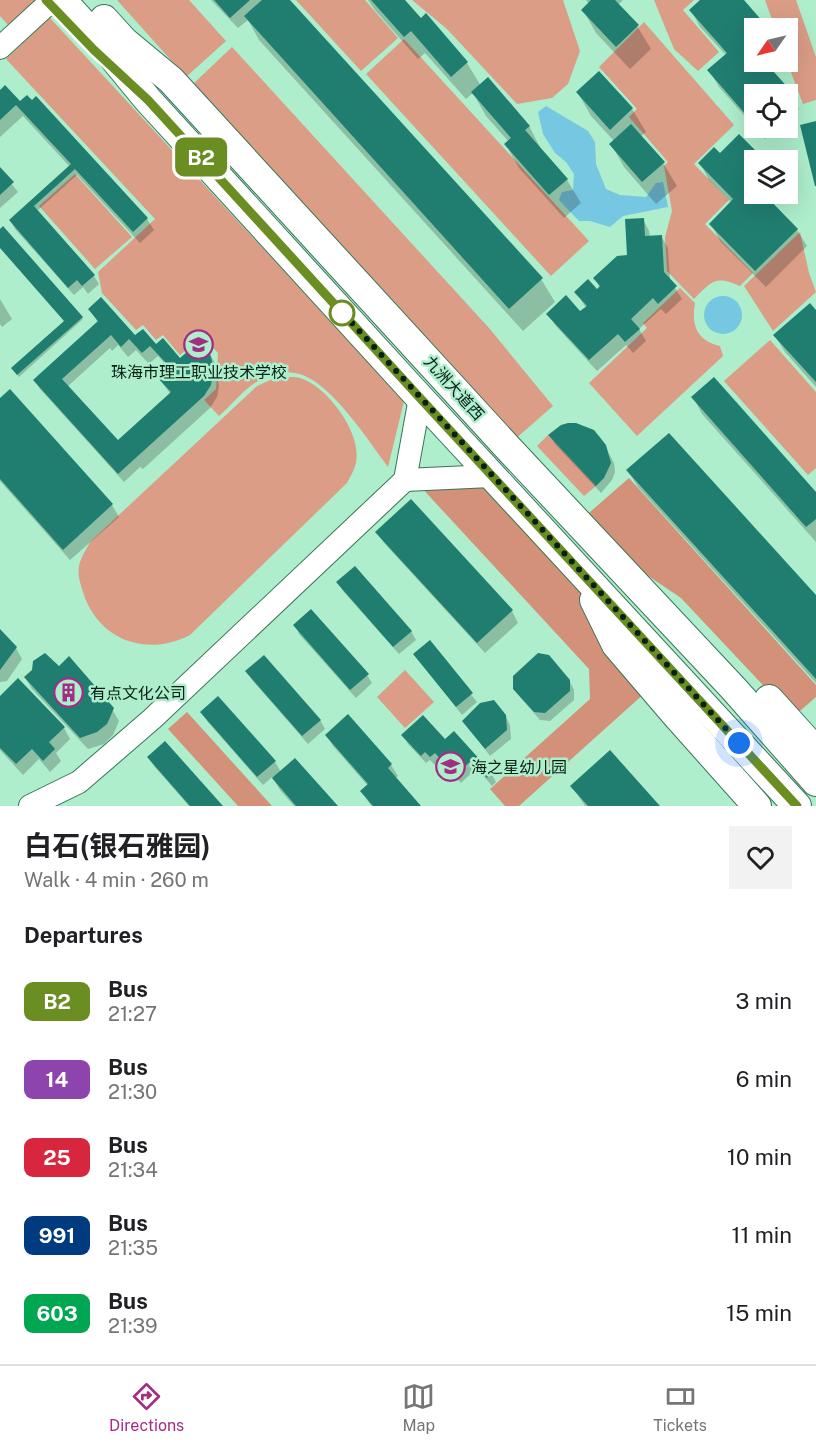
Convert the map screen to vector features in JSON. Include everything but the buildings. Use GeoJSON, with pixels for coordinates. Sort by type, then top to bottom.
{"type":"FeatureCollection","features":[{"type":"Feature","properties":{"kind":"main road","name":"九洲大道西"},"geometry":{"type":"LineString","coordinates":[[87,0],[124,41],[171,80],[734,689],[816,782]]}},
{"type":"Feature","properties":{"kind":"main road"},"geometry":{"type":"LineString","coordinates":[[104,0],[171,80]]}},
{"type":"Feature","properties":{"kind":"main road","name":"九洲大道西"},"geometry":{"type":"LineString","coordinates":[[52,1],[102,44],[148,100],[491,476],[797,806]]}},
{"type":"Feature","properties":{"kind":"main road"},"geometry":{"type":"LineString","coordinates":[[607,553],[676,600],[816,751]]}},
{"type":"Feature","properties":{"kind":"main road"},"geometry":{"type":"LineString","coordinates":[[582,573],[616,645],[757,806]]}},
{"type":"Feature","properties":{"kind":"street"},"geometry":{"type":"LineString","coordinates":[[0,48],[52,1]]}},
{"type":"Feature","properties":{"kind":"street"},"geometry":{"type":"LineString","coordinates":[[30,806],[78,782],[152,719],[405,480],[420,398]]}},
{"type":"Feature","properties":{"kind":"street"},"geometry":{"type":"LineString","coordinates":[[405,480],[491,476]]}},
{"type":"Feature","properties":{"kind":"shaded area"},"geometry":{"type":"Polygon","coordinates":[[[0,0],[37,0],[9,26],[0,16],[0,0]]]}},
{"type":"Feature","properties":{"kind":"shaded area"},"geometry":{"type":"Polygon","coordinates":[[[117,0],[189,0],[226,41],[186,77],[117,0]]]}},
{"type":"Feature","properties":{"kind":"shaded area"},"geometry":{"type":"Polygon","coordinates":[[[296,0],[365,0],[398,38],[361,71],[296,0]]]}},
{"type":"Feature","properties":{"kind":"shaded area"},"geometry":{"type":"Polygon","coordinates":[[[412,0],[563,0],[580,51],[568,84],[552,98],[517,104],[447,29],[412,0]]]}},
{"type":"Feature","properties":{"kind":"shaded area"},"geometry":{"type":"Polygon","coordinates":[[[654,0],[694,0],[683,10],[719,52],[698,71],[674,49],[654,0]]]}},
{"type":"Feature","properties":{"kind":"shaded area"},"geometry":{"type":"Polygon","coordinates":[[[765,0],[796,0],[816,57],[816,100],[803,104],[798,84],[795,84],[791,72],[798,72],[798,18],[771,18],[765,0]]]}},
{"type":"Feature","properties":{"kind":"shaded area"},"geometry":{"type":"Polygon","coordinates":[[[50,18],[404,401],[388,467],[337,401],[312,380],[300,374],[280,373],[254,383],[219,416],[204,400],[216,389],[218,353],[202,336],[180,355],[163,335],[156,340],[143,325],[136,330],[102,293],[98,272],[155,219],[6,59],[50,18]]]}},
{"type":"Feature","properties":{"kind":"shaded area"},"geometry":{"type":"Polygon","coordinates":[[[644,22],[734,125],[694,164],[729,200],[705,224],[753,273],[740,286],[725,281],[714,282],[694,299],[667,271],[665,237],[672,211],[664,166],[668,162],[629,117],[637,109],[599,67],[644,22]]]}},
{"type":"Feature","properties":{"kind":"shaded area"},"geometry":{"type":"Polygon","coordinates":[[[404,39],[589,241],[551,276],[366,74],[404,39]]]}},
{"type":"Feature","properties":{"kind":"shaded area"},"geometry":{"type":"Polygon","coordinates":[[[232,47],[489,328],[553,406],[513,441],[191,86],[232,47]]]}},
{"type":"Feature","properties":{"kind":"shaded area"},"geometry":{"type":"Polygon","coordinates":[[[75,174],[132,237],[95,269],[39,206],[75,174]]]}},
{"type":"Feature","properties":{"kind":"shaded area"},"geometry":{"type":"Polygon","coordinates":[[[800,232],[809,273],[816,292],[773,331],[744,286],[800,232]]]}},
{"type":"Feature","properties":{"kind":"shaded area"},"geometry":{"type":"Polygon","coordinates":[[[680,288],[695,303],[694,318],[697,331],[712,344],[720,346],[723,356],[637,436],[589,383],[647,328],[643,323],[680,288]]]}},
{"type":"Feature","properties":{"kind":"shaded area"},"geometry":{"type":"Polygon","coordinates":[[[770,340],[816,392],[816,468],[808,475],[724,381],[770,340]]]}},
{"type":"Feature","properties":{"kind":"shaded area"},"geometry":{"type":"Polygon","coordinates":[[[277,377],[297,377],[310,383],[321,390],[340,412],[354,438],[356,450],[355,465],[347,483],[190,635],[175,641],[144,644],[116,635],[103,626],[93,613],[80,582],[79,566],[91,541],[257,386],[277,377]]]}},
{"type":"Feature","properties":{"kind":"shaded area"},"geometry":{"type":"Polygon","coordinates":[[[548,435],[596,486],[584,496],[537,446],[548,435]]]}},
{"type":"Feature","properties":{"kind":"shaded area"},"geometry":{"type":"Polygon","coordinates":[[[629,478],[816,685],[816,697],[793,717],[681,598],[610,550],[582,519],[629,478]]]}},
{"type":"Feature","properties":{"kind":"shaded area"},"geometry":{"type":"Polygon","coordinates":[[[419,485],[490,486],[575,578],[597,637],[646,692],[519,806],[505,806],[490,789],[590,699],[589,669],[419,485]]]}},
{"type":"Feature","properties":{"kind":"shaded area"},"geometry":{"type":"Polygon","coordinates":[[[405,670],[434,702],[405,728],[377,697],[405,670]]]}},
{"type":"Feature","properties":{"kind":"shaded area"},"geometry":{"type":"Polygon","coordinates":[[[187,712],[272,806],[238,806],[168,729],[187,712]]]}},
{"type":"Feature","properties":{"kind":"water"},"geometry":{"type":"Polygon","coordinates":[[[546,106],[588,131],[595,142],[596,164],[606,189],[620,195],[646,197],[656,183],[663,182],[668,207],[623,216],[610,227],[590,221],[579,221],[559,200],[562,192],[573,190],[574,174],[566,162],[555,153],[543,134],[538,112],[546,106]]]}},
{"type":"Feature","properties":{"kind":"water"},"geometry":{"type":"Polygon","coordinates":[[[723,296],[736,302],[742,315],[736,328],[723,334],[710,328],[704,315],[710,302],[723,296]]]}},
{"type":"Feature","properties":{"kind":"bus line","name":"B2"},"geometry":{"type":"LineString","coordinates":[[46,0],[94,50],[148,100],[797,806]]}},
{"type":"Feature","properties":{"kind":"place","name":"珠海市理工职业技术学校"},"geometry":{"type":"Point","coordinates":[199,344]}},
{"type":"Feature","properties":{"kind":"place","name":"有点文化公司"},"geometry":{"type":"Point","coordinates":[69,693]}},
{"type":"Feature","properties":{"kind":"place","name":"海之星幼儿园"},"geometry":{"type":"Point","coordinates":[450,767]}},
{"type":"Feature","properties":{"kind":"route"},"geometry":{"type":"LineString","coordinates":[[342,313],[340,310],[739,743]]}}]}
